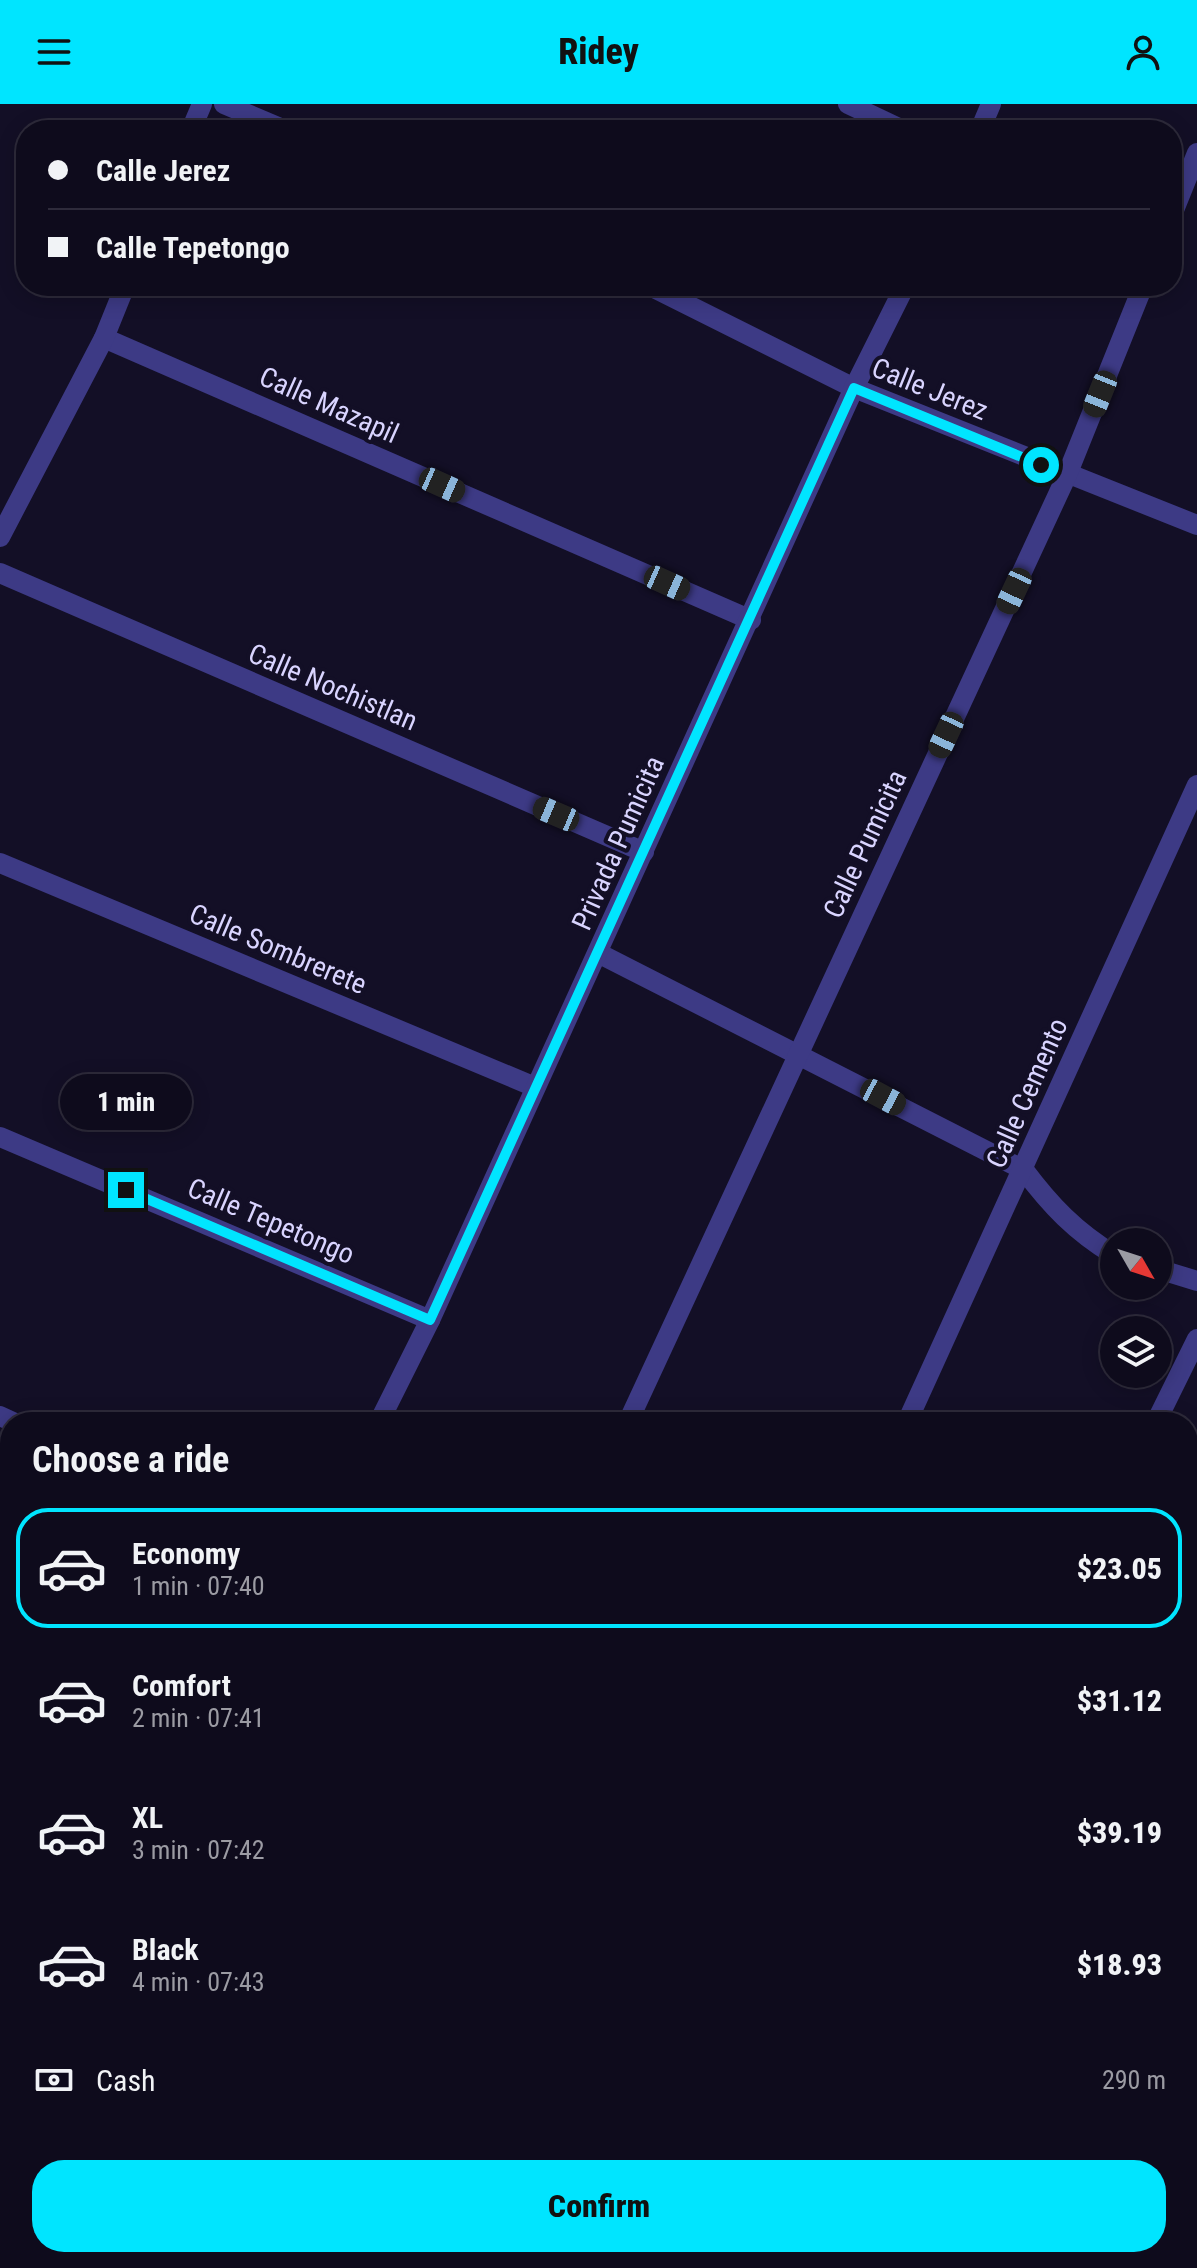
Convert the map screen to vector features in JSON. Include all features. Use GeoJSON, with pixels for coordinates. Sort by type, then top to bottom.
{"type":"FeatureCollection","features":[{"type":"Feature","properties":{"kind":"street"},"geometry":{"type":"LineString","coordinates":[[224,104],[262,120]]}},
{"type":"Feature","properties":{"kind":"street"},"geometry":{"type":"LineString","coordinates":[[848,104],[882,120]]}},
{"type":"Feature","properties":{"kind":"street"},"geometry":{"type":"LineString","coordinates":[[1182,190],[1197,153]]}},
{"type":"Feature","properties":{"kind":"street"},"geometry":{"type":"LineString","coordinates":[[0,537],[5,514],[104,338],[121,296]]}},
{"type":"Feature","properties":{"kind":"street","name":"Calle Jerez"},"geometry":{"type":"LineString","coordinates":[[670,296],[854,388],[1197,525]]}},
{"type":"Feature","properties":{"kind":"street","name":"Privada Pumicita"},"geometry":{"type":"LineString","coordinates":[[384,1412],[600,954],[854,388],[900,296]]}},
{"type":"Feature","properties":{"kind":"street","name":"Calle Pumicita"},"geometry":{"type":"LineString","coordinates":[[633,1412],[1067,475],[1139,296]]}},
{"type":"Feature","properties":{"kind":"street","name":"Calle Mazapil"},"geometry":{"type":"LineString","coordinates":[[104,338],[751,620]]}},
{"type":"Feature","properties":{"kind":"street","name":"Calle Nochistlan"},"geometry":{"type":"LineString","coordinates":[[0,573],[644,852]]}},
{"type":"Feature","properties":{"kind":"street","name":"Calle Cemento"},"geometry":{"type":"LineString","coordinates":[[912,1412],[1197,785]]}},
{"type":"Feature","properties":{"kind":"street","name":"Calle Sombrerete"},"geometry":{"type":"LineString","coordinates":[[0,863],[535,1087]]}},
{"type":"Feature","properties":{"kind":"street"},"geometry":{"type":"LineString","coordinates":[[600,954],[1024,1170],[1057,1214],[1100,1247]]}},
{"type":"Feature","properties":{"kind":"street","name":"Calle Tepetongo"},"geometry":{"type":"LineString","coordinates":[[0,1137],[430,1320]]}},
{"type":"Feature","properties":{"kind":"street"},"geometry":{"type":"LineString","coordinates":[[1172,1273],[1197,1281]]}},
{"type":"Feature","properties":{"kind":"street"},"geometry":{"type":"LineString","coordinates":[[1161,1412],[1197,1339]]}},
{"type":"Feature","properties":{"kind":"route"},"geometry":{"type":"LineString","coordinates":[[126,1190],[430,1320],[535,1087],[600,954],[854,388],[1041,465]]}}]}
